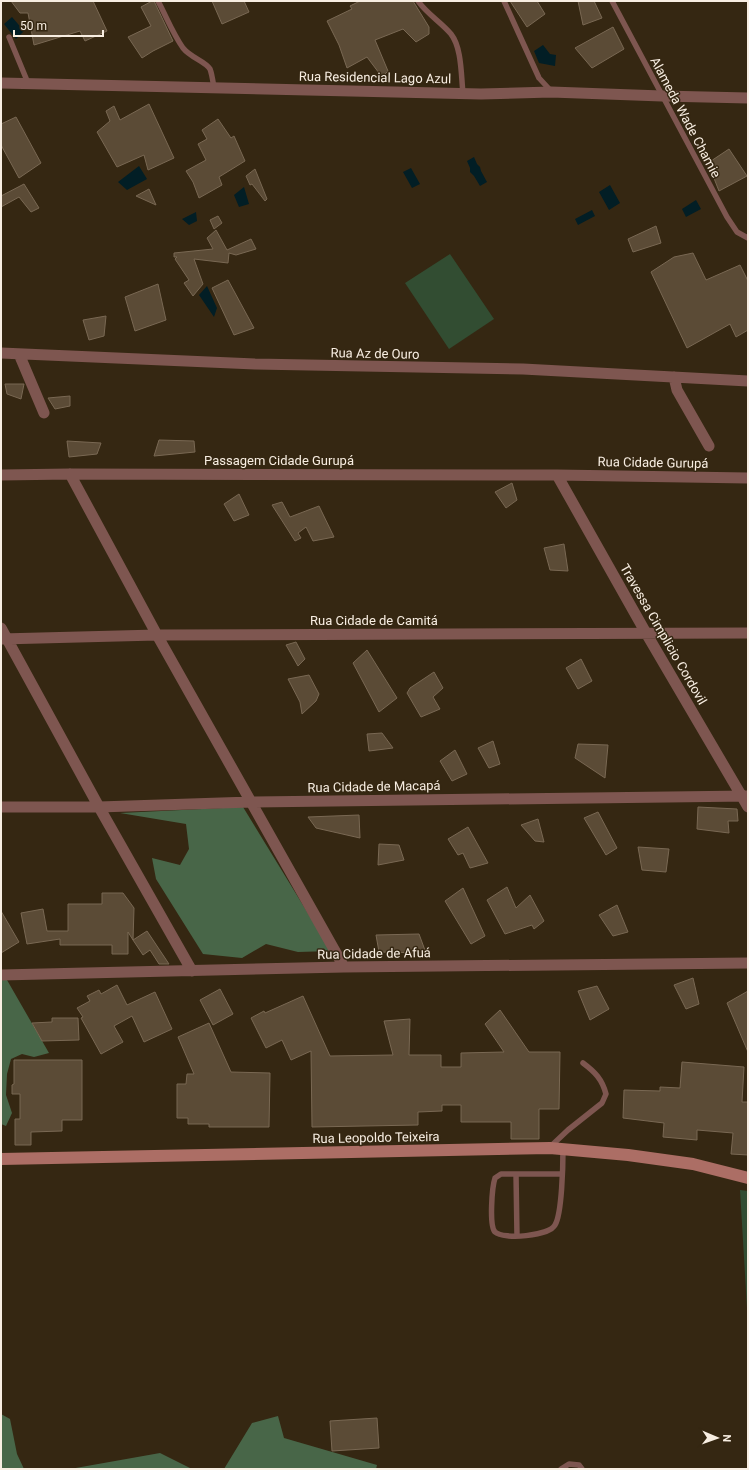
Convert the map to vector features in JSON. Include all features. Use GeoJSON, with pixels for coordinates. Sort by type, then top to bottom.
{"type":"FeatureCollection","features":[{"type":"Feature","properties":{"kind":"main road","name":"Rua Leopoldo Teixeira"},"geometry":{"type":"LineString","coordinates":[[1,1160],[550,1148],[628,1155],[693,1164],[748,1178]]}},
{"type":"Feature","properties":{"kind":"street","name":"Rua Residencial Lago Azul"},"geometry":{"type":"LineString","coordinates":[[1,83],[463,93],[551,92],[748,98]]}},
{"type":"Feature","properties":{"kind":"street","name":"Rua Az de Ouro"},"geometry":{"type":"LineString","coordinates":[[1,353],[255,364],[523,370],[748,381]]}},
{"type":"Feature","properties":{"kind":"street"},"geometry":{"type":"LineString","coordinates":[[19,354],[44,413]]}},
{"type":"Feature","properties":{"kind":"street"},"geometry":{"type":"LineString","coordinates":[[674,377],[677,390],[709,446]]}},
{"type":"Feature","properties":{"kind":"street"},"geometry":{"type":"LineString","coordinates":[[70,474],[157,635],[344,967]]}},
{"type":"Feature","properties":{"kind":"street","name":"Passagem Cidade Gurupá"},"geometry":{"type":"LineString","coordinates":[[1,475],[557,474]]}},
{"type":"Feature","properties":{"kind":"street","name":"Rua Cidade Gurupá"},"geometry":{"type":"LineString","coordinates":[[557,474],[748,478]]}},
{"type":"Feature","properties":{"kind":"street","name":"Travessa Cimplicio Cordovil"},"geometry":{"type":"LineString","coordinates":[[557,474],[646,633],[745,796],[748,807]]}},
{"type":"Feature","properties":{"kind":"street"},"geometry":{"type":"LineString","coordinates":[[1,628],[4,639],[192,971]]}},
{"type":"Feature","properties":{"kind":"street","name":"Rua Cidade de Camitá"},"geometry":{"type":"LineString","coordinates":[[4,639],[157,635],[748,633]]}},
{"type":"Feature","properties":{"kind":"street","name":"Rua Cidade de Macapá"},"geometry":{"type":"LineString","coordinates":[[1,807],[99,807],[251,802],[745,796]]}},
{"type":"Feature","properties":{"kind":"street","name":"Rua Cidade de Afuá"},"geometry":{"type":"LineString","coordinates":[[1,975],[344,967],[748,963]]}},
{"type":"Feature","properties":{"kind":"lane"},"geometry":{"type":"LineString","coordinates":[[158,1],[186,52],[190,56],[205,64],[210,70],[214,88]]}},
{"type":"Feature","properties":{"kind":"lane"},"geometry":{"type":"LineString","coordinates":[[418,1],[423,8],[451,34],[458,48],[463,93]]}},
{"type":"Feature","properties":{"kind":"lane"},"geometry":{"type":"LineString","coordinates":[[504,1],[539,78],[551,92]]}},
{"type":"Feature","properties":{"kind":"lane","name":"Alameda Wade Chamie"},"geometry":{"type":"LineString","coordinates":[[612,1],[727,217],[738,232],[748,238]]}},
{"type":"Feature","properties":{"kind":"lane"},"geometry":{"type":"LineString","coordinates":[[9,37],[28,84]]}},
{"type":"Feature","properties":{"kind":"lane"},"geometry":{"type":"LineString","coordinates":[[550,1148],[568,1130],[602,1103],[606,1094],[604,1086],[598,1075],[583,1063]]}},
{"type":"Feature","properties":{"kind":"lane"},"geometry":{"type":"LineString","coordinates":[[562,1174],[501,1174],[494,1178],[492,1227],[495,1232],[500,1235],[517,1236],[540,1234],[548,1231],[555,1225],[559,1213],[562,1174],[563,1149]]}},
{"type":"Feature","properties":{"kind":"lane"},"geometry":{"type":"LineString","coordinates":[[516,1174],[517,1236]]}},
{"type":"Feature","properties":{"kind":"lane"},"geometry":{"type":"LineString","coordinates":[[561,1469],[569,1464],[579,1465],[582,1469]]}},
{"type":"Feature","properties":{"kind":"green space"},"geometry":{"type":"Polygon","coordinates":[[[450,254],[494,319],[449,349],[405,283],[450,254]]]}},
{"type":"Feature","properties":{"kind":"green space"},"geometry":{"type":"Polygon","coordinates":[[[243,807],[331,951],[298,952],[266,944],[242,958],[203,954],[156,879],[152,858],[180,865],[189,849],[186,824],[120,813],[243,807]]]}},
{"type":"Feature","properties":{"kind":"green space"},"geometry":{"type":"Polygon","coordinates":[[[1,980],[7,980],[49,1053],[34,1057],[22,1054],[11,1059],[7,1074],[6,1095],[12,1113],[6,1126],[1,1124],[1,980]]]}},
{"type":"Feature","properties":{"kind":"green space"},"geometry":{"type":"Polygon","coordinates":[[[740,1190],[748,1191],[748,1325],[740,1190]]]}},
{"type":"Feature","properties":{"kind":"green space"},"geometry":{"type":"Polygon","coordinates":[[[1,1414],[10,1419],[17,1454],[24,1469],[1,1469],[1,1414]]]}},
{"type":"Feature","properties":{"kind":"green space"},"geometry":{"type":"Polygon","coordinates":[[[278,1416],[284,1438],[377,1465],[376,1469],[224,1469],[252,1423],[278,1416]]]}},
{"type":"Feature","properties":{"kind":"green space"},"geometry":{"type":"Polygon","coordinates":[[[160,1453],[192,1469],[70,1469],[160,1453]]]}},
{"type":"Feature","properties":{"kind":"water"},"geometry":{"type":"Polygon","coordinates":[[[12,17],[24,31],[16,39],[4,24],[12,17]]]}},
{"type":"Feature","properties":{"kind":"water"},"geometry":{"type":"Polygon","coordinates":[[[543,45],[550,54],[556,55],[555,66],[539,63],[534,51],[543,45]]]}},
{"type":"Feature","properties":{"kind":"water"},"geometry":{"type":"Polygon","coordinates":[[[474,157],[487,182],[480,186],[470,172],[467,161],[474,157]]]}},
{"type":"Feature","properties":{"kind":"water"},"geometry":{"type":"Polygon","coordinates":[[[139,166],[147,179],[127,190],[118,182],[139,166]]]}},
{"type":"Feature","properties":{"kind":"water"},"geometry":{"type":"Polygon","coordinates":[[[411,168],[420,184],[412,188],[403,172],[411,168]]]}},
{"type":"Feature","properties":{"kind":"water"},"geometry":{"type":"Polygon","coordinates":[[[610,185],[620,203],[609,210],[599,192],[610,185]]]}},
{"type":"Feature","properties":{"kind":"water"},"geometry":{"type":"Polygon","coordinates":[[[244,187],[249,204],[239,207],[234,195],[244,187]]]}},
{"type":"Feature","properties":{"kind":"water"},"geometry":{"type":"Polygon","coordinates":[[[696,200],[701,209],[686,217],[682,209],[696,200]]]}},
{"type":"Feature","properties":{"kind":"water"},"geometry":{"type":"Polygon","coordinates":[[[592,210],[595,216],[578,225],[575,219],[592,210]]]}},
{"type":"Feature","properties":{"kind":"water"},"geometry":{"type":"Polygon","coordinates":[[[196,212],[197,221],[189,225],[182,219],[196,212]]]}},
{"type":"Feature","properties":{"kind":"water"},"geometry":{"type":"Polygon","coordinates":[[[207,286],[217,308],[214,317],[199,295],[207,286]]]}},
{"type":"Feature","properties":{"kind":"building"},"geometry":{"type":"Polygon","coordinates":[[[11,1],[93,1],[107,31],[85,41],[80,31],[34,45],[28,13],[20,13],[11,1]]]}},
{"type":"Feature","properties":{"kind":"building"},"geometry":{"type":"Polygon","coordinates":[[[154,1],[173,41],[142,58],[128,37],[151,26],[141,7],[154,1]]]}},
{"type":"Feature","properties":{"kind":"building"},"geometry":{"type":"Polygon","coordinates":[[[212,1],[244,1],[249,12],[222,24],[212,1]]]}},
{"type":"Feature","properties":{"kind":"building"},"geometry":{"type":"Polygon","coordinates":[[[360,1],[413,1],[429,27],[429,34],[416,42],[403,29],[375,40],[388,71],[382,77],[367,57],[347,68],[339,45],[327,21],[352,9],[350,6],[360,1]]]}},
{"type":"Feature","properties":{"kind":"building"},"geometry":{"type":"Polygon","coordinates":[[[510,1],[537,1],[545,14],[527,27],[510,1]]]}},
{"type":"Feature","properties":{"kind":"building"},"geometry":{"type":"Polygon","coordinates":[[[578,1],[594,1],[602,18],[583,25],[578,1]]]}},
{"type":"Feature","properties":{"kind":"building"},"geometry":{"type":"Polygon","coordinates":[[[613,27],[624,49],[592,68],[575,48],[613,27]]]}},
{"type":"Feature","properties":{"kind":"building"},"geometry":{"type":"Polygon","coordinates":[[[149,104],[174,158],[148,170],[144,155],[117,167],[97,132],[110,121],[106,111],[114,106],[120,120],[149,104]]]}},
{"type":"Feature","properties":{"kind":"building"},"geometry":{"type":"Polygon","coordinates":[[[16,117],[41,163],[19,178],[1,145],[1,124],[16,117]]]}},
{"type":"Feature","properties":{"kind":"building"},"geometry":{"type":"Polygon","coordinates":[[[218,119],[231,138],[234,136],[245,161],[219,177],[222,185],[199,198],[193,182],[186,171],[206,160],[198,144],[207,139],[202,130],[218,119]]]}},
{"type":"Feature","properties":{"kind":"building"},"geometry":{"type":"Polygon","coordinates":[[[729,149],[747,176],[719,191],[708,163],[729,149]]]}},
{"type":"Feature","properties":{"kind":"building"},"geometry":{"type":"Polygon","coordinates":[[[255,169],[267,199],[265,201],[252,184],[250,185],[246,176],[255,169]]]}},
{"type":"Feature","properties":{"kind":"building"},"geometry":{"type":"Polygon","coordinates":[[[24,184],[39,208],[31,212],[19,197],[1,207],[1,196],[24,184]]]}},
{"type":"Feature","properties":{"kind":"building"},"geometry":{"type":"Polygon","coordinates":[[[149,189],[156,205],[136,196],[149,189]]]}},
{"type":"Feature","properties":{"kind":"building"},"geometry":{"type":"Polygon","coordinates":[[[218,216],[222,223],[214,229],[210,220],[218,216]]]}},
{"type":"Feature","properties":{"kind":"building"},"geometry":{"type":"Polygon","coordinates":[[[656,226],[661,243],[633,252],[628,239],[656,226]]]}},
{"type":"Feature","properties":{"kind":"building"},"geometry":{"type":"Polygon","coordinates":[[[216,230],[227,250],[251,239],[256,249],[236,255],[229,253],[228,263],[194,259],[203,284],[193,296],[184,283],[189,280],[175,259],[177,257],[174,257],[174,253],[213,249],[207,238],[216,230]]]}},
{"type":"Feature","properties":{"kind":"building"},"geometry":{"type":"Polygon","coordinates":[[[693,253],[706,280],[740,265],[748,281],[748,330],[736,337],[730,324],[687,348],[651,272],[674,257],[693,253]]]}},
{"type":"Feature","properties":{"kind":"building"},"geometry":{"type":"Polygon","coordinates":[[[228,280],[254,328],[234,335],[212,288],[228,280]]]}},
{"type":"Feature","properties":{"kind":"building"},"geometry":{"type":"Polygon","coordinates":[[[158,284],[166,320],[135,331],[125,297],[158,284]]]}},
{"type":"Feature","properties":{"kind":"building"},"geometry":{"type":"Polygon","coordinates":[[[106,316],[104,336],[89,340],[83,320],[106,316]]]}},
{"type":"Feature","properties":{"kind":"building"},"geometry":{"type":"Polygon","coordinates":[[[5,384],[24,384],[21,399],[7,394],[5,384]]]}},
{"type":"Feature","properties":{"kind":"building"},"geometry":{"type":"Polygon","coordinates":[[[70,396],[70,406],[55,409],[48,398],[70,396]]]}},
{"type":"Feature","properties":{"kind":"building"},"geometry":{"type":"Polygon","coordinates":[[[159,440],[194,441],[195,452],[154,456],[159,440]]]}},
{"type":"Feature","properties":{"kind":"building"},"geometry":{"type":"Polygon","coordinates":[[[67,441],[101,443],[97,454],[69,457],[67,441]]]}},
{"type":"Feature","properties":{"kind":"building"},"geometry":{"type":"Polygon","coordinates":[[[512,483],[517,500],[506,508],[495,492],[512,483]]]}},
{"type":"Feature","properties":{"kind":"building"},"geometry":{"type":"Polygon","coordinates":[[[239,494],[249,515],[234,521],[224,504],[239,494]]]}},
{"type":"Feature","properties":{"kind":"building"},"geometry":{"type":"Polygon","coordinates":[[[282,502],[290,517],[319,506],[334,537],[313,541],[306,527],[298,533],[301,538],[295,541],[272,505],[282,502]]]}},
{"type":"Feature","properties":{"kind":"building"},"geometry":{"type":"Polygon","coordinates":[[[564,544],[568,571],[550,570],[544,548],[564,544]]]}},
{"type":"Feature","properties":{"kind":"building"},"geometry":{"type":"Polygon","coordinates":[[[296,642],[305,659],[298,666],[286,645],[296,642]]]}},
{"type":"Feature","properties":{"kind":"building"},"geometry":{"type":"Polygon","coordinates":[[[367,650],[397,698],[379,712],[353,663],[367,650]]]}},
{"type":"Feature","properties":{"kind":"building"},"geometry":{"type":"Polygon","coordinates":[[[581,659],[592,681],[578,689],[566,668],[581,659]]]}},
{"type":"Feature","properties":{"kind":"building"},"geometry":{"type":"Polygon","coordinates":[[[434,672],[443,688],[433,697],[440,709],[421,717],[407,693],[410,688],[434,672]]]}},
{"type":"Feature","properties":{"kind":"building"},"geometry":{"type":"Polygon","coordinates":[[[309,675],[319,694],[316,701],[302,714],[300,702],[288,679],[309,675]]]}},
{"type":"Feature","properties":{"kind":"building"},"geometry":{"type":"Polygon","coordinates":[[[382,733],[393,748],[369,751],[367,734],[382,733]]]}},
{"type":"Feature","properties":{"kind":"building"},"geometry":{"type":"Polygon","coordinates":[[[493,741],[500,764],[489,768],[478,748],[493,741]]]}},
{"type":"Feature","properties":{"kind":"building"},"geometry":{"type":"Polygon","coordinates":[[[578,744],[608,745],[605,778],[575,758],[578,744]]]}},
{"type":"Feature","properties":{"kind":"building"},"geometry":{"type":"Polygon","coordinates":[[[455,750],[467,774],[452,781],[440,761],[455,750]]]}},
{"type":"Feature","properties":{"kind":"building"},"geometry":{"type":"Polygon","coordinates":[[[698,807],[737,809],[738,821],[728,821],[729,833],[697,829],[698,807]]]}},
{"type":"Feature","properties":{"kind":"building"},"geometry":{"type":"Polygon","coordinates":[[[598,812],[617,848],[606,855],[584,818],[598,812]]]}},
{"type":"Feature","properties":{"kind":"building"},"geometry":{"type":"Polygon","coordinates":[[[359,815],[360,838],[316,828],[308,817],[359,815]]]}},
{"type":"Feature","properties":{"kind":"building"},"geometry":{"type":"Polygon","coordinates":[[[538,819],[544,842],[535,841],[521,825],[538,819]]]}},
{"type":"Feature","properties":{"kind":"building"},"geometry":{"type":"Polygon","coordinates":[[[468,827],[488,863],[470,868],[463,853],[458,855],[448,839],[468,827]]]}},
{"type":"Feature","properties":{"kind":"building"},"geometry":{"type":"Polygon","coordinates":[[[379,844],[399,845],[404,860],[378,865],[379,844]]]}},
{"type":"Feature","properties":{"kind":"building"},"geometry":{"type":"Polygon","coordinates":[[[638,847],[669,849],[666,872],[642,870],[638,847]]]}},
{"type":"Feature","properties":{"kind":"building"},"geometry":{"type":"Polygon","coordinates":[[[507,887],[516,908],[530,895],[544,921],[534,929],[532,925],[505,934],[487,900],[507,887]]]}},
{"type":"Feature","properties":{"kind":"building"},"geometry":{"type":"Polygon","coordinates":[[[463,888],[485,936],[471,944],[445,901],[463,888]]]}},
{"type":"Feature","properties":{"kind":"building"},"geometry":{"type":"Polygon","coordinates":[[[102,893],[123,893],[134,908],[133,940],[128,932],[128,954],[112,954],[112,945],[60,945],[60,939],[27,944],[21,913],[43,909],[47,931],[68,931],[68,904],[102,904],[102,893]]]}},
{"type":"Feature","properties":{"kind":"building"},"geometry":{"type":"Polygon","coordinates":[[[617,905],[628,932],[613,936],[599,915],[617,905]]]}},
{"type":"Feature","properties":{"kind":"building"},"geometry":{"type":"Polygon","coordinates":[[[1,911],[19,942],[1,953],[1,911]]]}},
{"type":"Feature","properties":{"kind":"building"},"geometry":{"type":"Polygon","coordinates":[[[147,931],[169,964],[159,964],[150,950],[143,955],[133,940],[147,931]]]}},
{"type":"Feature","properties":{"kind":"building"},"geometry":{"type":"Polygon","coordinates":[[[419,934],[426,953],[379,952],[376,935],[419,934]]]}},
{"type":"Feature","properties":{"kind":"building"},"geometry":{"type":"Polygon","coordinates":[[[693,978],[699,1004],[686,1009],[674,985],[693,978]]]}},
{"type":"Feature","properties":{"kind":"building"},"geometry":{"type":"Polygon","coordinates":[[[117,985],[127,1005],[155,992],[172,1029],[144,1042],[132,1016],[114,1026],[123,1042],[101,1054],[77,1008],[90,1001],[87,996],[99,990],[101,994],[117,985]]]}},
{"type":"Feature","properties":{"kind":"building"},"geometry":{"type":"Polygon","coordinates":[[[597,986],[609,1009],[590,1020],[578,991],[597,986]]]}},
{"type":"Feature","properties":{"kind":"building"},"geometry":{"type":"Polygon","coordinates":[[[220,989],[233,1014],[213,1025],[200,1000],[220,989]]]}},
{"type":"Feature","properties":{"kind":"building"},"geometry":{"type":"Polygon","coordinates":[[[748,991],[748,1052],[727,1003],[748,991]]]}},
{"type":"Feature","properties":{"kind":"building"},"geometry":{"type":"Polygon","coordinates":[[[303,996],[330,1056],[393,1055],[384,1021],[410,1019],[409,1055],[441,1055],[441,1067],[461,1067],[461,1053],[504,1052],[485,1024],[500,1010],[529,1052],[560,1052],[559,1109],[539,1109],[539,1139],[511,1139],[511,1122],[461,1122],[461,1105],[442,1105],[442,1111],[418,1112],[418,1125],[312,1127],[311,1051],[291,1060],[282,1040],[266,1048],[251,1018],[264,1011],[265,1013],[303,996]]]}},
{"type":"Feature","properties":{"kind":"building"},"geometry":{"type":"Polygon","coordinates":[[[52,1018],[78,1018],[79,1040],[42,1041],[32,1023],[52,1022],[52,1018]]]}},
{"type":"Feature","properties":{"kind":"building"},"geometry":{"type":"Polygon","coordinates":[[[209,1023],[231,1072],[270,1073],[269,1127],[209,1127],[209,1124],[188,1124],[188,1118],[177,1118],[177,1084],[186,1084],[187,1074],[194,1074],[178,1037],[209,1023]]]}},
{"type":"Feature","properties":{"kind":"building"},"geometry":{"type":"Polygon","coordinates":[[[14,1060],[82,1060],[82,1120],[62,1120],[62,1131],[31,1132],[31,1145],[15,1145],[15,1119],[20,1119],[20,1094],[12,1094],[12,1085],[14,1084],[14,1060]]]}},
{"type":"Feature","properties":{"kind":"building"},"geometry":{"type":"Polygon","coordinates":[[[682,1062],[744,1067],[742,1102],[748,1102],[748,1155],[731,1154],[733,1133],[697,1130],[697,1140],[663,1137],[664,1123],[623,1118],[624,1090],[660,1091],[660,1087],[680,1088],[682,1062]]]}},
{"type":"Feature","properties":{"kind":"building"},"geometry":{"type":"Polygon","coordinates":[[[377,1418],[379,1448],[332,1451],[330,1421],[377,1418]]]}}]}
